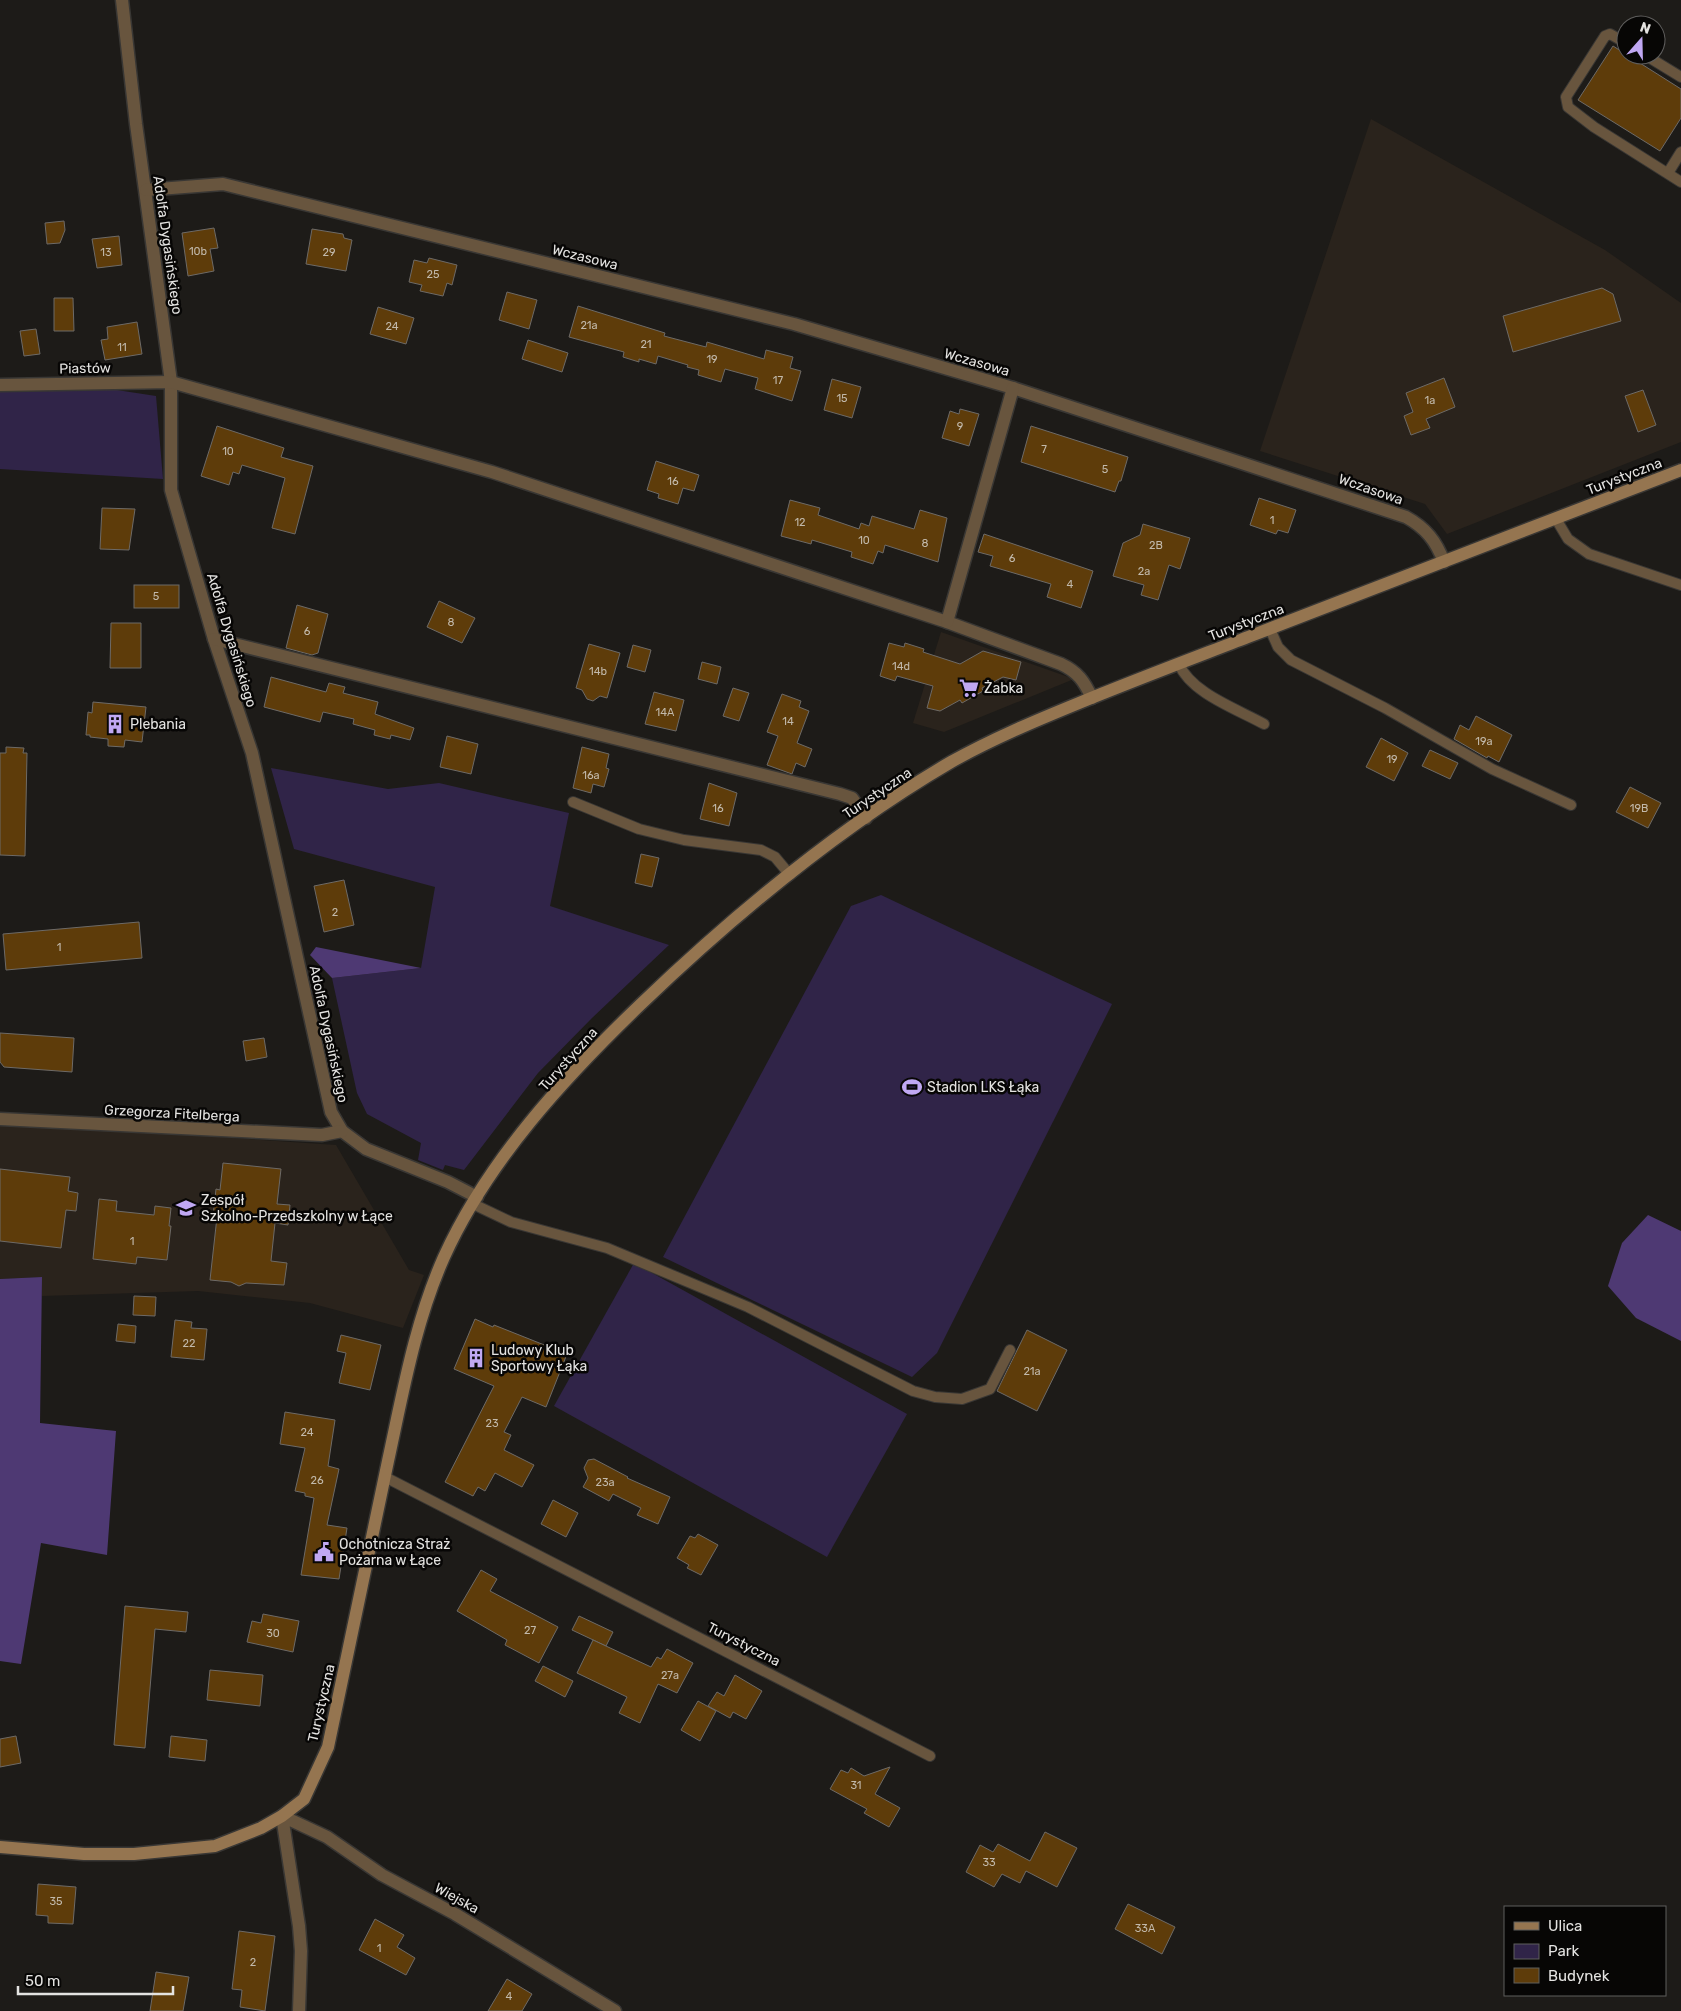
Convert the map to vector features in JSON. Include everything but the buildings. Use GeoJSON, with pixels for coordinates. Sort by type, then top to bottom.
{"type":"FeatureCollection","features":[{"type":"Feature","properties":{"kind":"main road","name":"Turystyczna"},"geometry":{"type":"LineString","coordinates":[[0,1847],[84,1854],[134,1854],[215,1846],[261,1828],[282,1816],[304,1799],[328,1747],[411,1352],[422,1314],[446,1254],[475,1200],[513,1146],[540,1112],[625,1020],[701,949],[790,874],[916,784],[979,747],[1092,698],[1681,470]]}},
{"type":"Feature","properties":{"kind":"street","name":"Adolfa Dygasińskiego"},"geometry":{"type":"LineString","coordinates":[[122,0],[136,124],[171,382],[172,490],[214,639],[252,753],[331,1112],[342,1131],[366,1149],[448,1182],[475,1200]]}},
{"type":"Feature","properties":{"kind":"street","name":"Wczasowa"},"geometry":{"type":"LineString","coordinates":[[146,190],[223,184],[794,324],[1012,388],[1406,517],[1416,522],[1434,539],[1444,562]]}},
{"type":"Feature","properties":{"kind":"street","name":"Piastów"},"geometry":{"type":"LineString","coordinates":[[0,385],[171,382]]}},
{"type":"Feature","properties":{"kind":"street"},"geometry":{"type":"LineString","coordinates":[[171,382],[492,472],[946,622],[1077,672],[1084,681],[1092,698]]}},
{"type":"Feature","properties":{"kind":"street","name":"Wczasowa"},"geometry":{"type":"LineString","coordinates":[[946,622],[1012,388]]}},
{"type":"Feature","properties":{"kind":"street"},"geometry":{"type":"LineString","coordinates":[[214,639],[840,794],[852,798],[866,818]]}},
{"type":"Feature","properties":{"kind":"street","name":"Grzegorza Fitelberga"},"geometry":{"type":"LineString","coordinates":[[0,1119],[322,1135],[342,1131]]}},
{"type":"Feature","properties":{"kind":"street"},"geometry":{"type":"LineString","coordinates":[[282,1816],[300,1934],[299,2011]]}},
{"type":"Feature","properties":{"kind":"street","name":"Wiejska"},"geometry":{"type":"LineString","coordinates":[[282,1816],[305,1825],[327,1837],[382,1875],[455,1914],[615,2011]]}},
{"type":"Feature","properties":{"kind":"lane"},"geometry":{"type":"LineString","coordinates":[[1616,37],[1610,34],[1604,36],[1566,97],[1568,107],[1594,127],[1681,182]]}},
{"type":"Feature","properties":{"kind":"lane"},"geometry":{"type":"LineString","coordinates":[[1661,65],[1681,78]]}},
{"type":"Feature","properties":{"kind":"lane"},"geometry":{"type":"LineString","coordinates":[[1668,173],[1681,152]]}},
{"type":"Feature","properties":{"kind":"lane"},"geometry":{"type":"LineString","coordinates":[[1556,519],[1568,539],[1589,554],[1681,585]]}},
{"type":"Feature","properties":{"kind":"lane"},"geometry":{"type":"LineString","coordinates":[[1270,629],[1278,647],[1291,660],[1384,708],[1492,769],[1571,805]]}},
{"type":"Feature","properties":{"kind":"lane"},"geometry":{"type":"LineString","coordinates":[[1179,664],[1188,679],[1202,691],[1264,724]]}},
{"type":"Feature","properties":{"kind":"lane"},"geometry":{"type":"LineString","coordinates":[[573,802],[639,829],[684,840],[761,850],[775,857],[790,874]]}},
{"type":"Feature","properties":{"kind":"lane"},"geometry":{"type":"LineString","coordinates":[[475,1200],[511,1222],[608,1248],[748,1307],[913,1391],[935,1397],[962,1399],[990,1389],[1010,1350]]}},
{"type":"Feature","properties":{"kind":"lane","name":"Turystyczna"},"geometry":{"type":"LineString","coordinates":[[385,1476],[930,1756]]}},
{"type":"Feature","properties":{"kind":"shaded area"},"geometry":{"type":"Polygon","coordinates":[[[1371,119],[1605,250],[1681,303],[1681,442],[1447,534],[1425,504],[1260,451],[1371,119]]]}},
{"type":"Feature","properties":{"kind":"shaded area"},"geometry":{"type":"Polygon","coordinates":[[[941,632],[1074,679],[944,732],[913,723],[941,632]]]}},
{"type":"Feature","properties":{"kind":"shaded area"},"geometry":{"type":"Polygon","coordinates":[[[316,947],[421,968],[332,978],[310,955],[316,947]]]}},
{"type":"Feature","properties":{"kind":"shaded area","name":"Zespół Szkolno-Przedszkolny w Łące"},"geometry":{"type":"Polygon","coordinates":[[[0,1122],[336,1145],[409,1270],[424,1275],[403,1328],[310,1303],[198,1291],[42,1296],[42,1277],[0,1279],[0,1122]]]}},
{"type":"Feature","properties":{"kind":"shaded area"},"geometry":{"type":"Polygon","coordinates":[[[1648,1215],[1681,1231],[1681,1341],[1636,1318],[1608,1286],[1622,1243],[1648,1215]]]}},
{"type":"Feature","properties":{"kind":"shaded area"},"geometry":{"type":"Polygon","coordinates":[[[42,1277],[40,1423],[116,1431],[107,1555],[41,1543],[21,1664],[0,1661],[0,1279],[42,1277]]]}},
{"type":"Feature","properties":{"kind":"green space"},"geometry":{"type":"Polygon","coordinates":[[[97,387],[156,396],[163,479],[0,469],[0,391],[97,387]]]}},
{"type":"Feature","properties":{"kind":"green space"},"geometry":{"type":"Polygon","coordinates":[[[271,768],[388,789],[439,783],[569,813],[550,906],[669,945],[592,1018],[538,1073],[464,1170],[445,1165],[443,1170],[418,1160],[421,1143],[367,1114],[357,1093],[332,978],[421,968],[435,887],[294,849],[271,768]]]}},
{"type":"Feature","properties":{"kind":"green space","name":"Stadion LKS Łąka"},"geometry":{"type":"Polygon","coordinates":[[[881,895],[1112,1004],[937,1353],[912,1377],[663,1257],[851,906],[881,895]]]}},
{"type":"Feature","properties":{"kind":"green space"},"geometry":{"type":"Polygon","coordinates":[[[634,1263],[907,1414],[827,1557],[554,1406],[634,1263]]]}},
{"type":"Feature","properties":{"kind":"place","name":"Żabka"},"geometry":{"type":"Point","coordinates":[969,688]}},
{"type":"Feature","properties":{"kind":"place","name":"Plebania"},"geometry":{"type":"Point","coordinates":[115,724]}},
{"type":"Feature","properties":{"kind":"place","name":"Stadion LKS Łąka"},"geometry":{"type":"Point","coordinates":[912,1087]}},
{"type":"Feature","properties":{"kind":"place","name":"Zespół Szkolno-Przedszkolny w Łące"},"geometry":{"type":"Point","coordinates":[186,1208]}},
{"type":"Feature","properties":{"kind":"place","name":"Ludowy Klub Sportowy Łąka"},"geometry":{"type":"Point","coordinates":[476,1358]}},
{"type":"Feature","properties":{"kind":"place","name":"Ochotnicza Straż Pożarna w Łące"},"geometry":{"type":"Point","coordinates":[324,1552]}}]}
